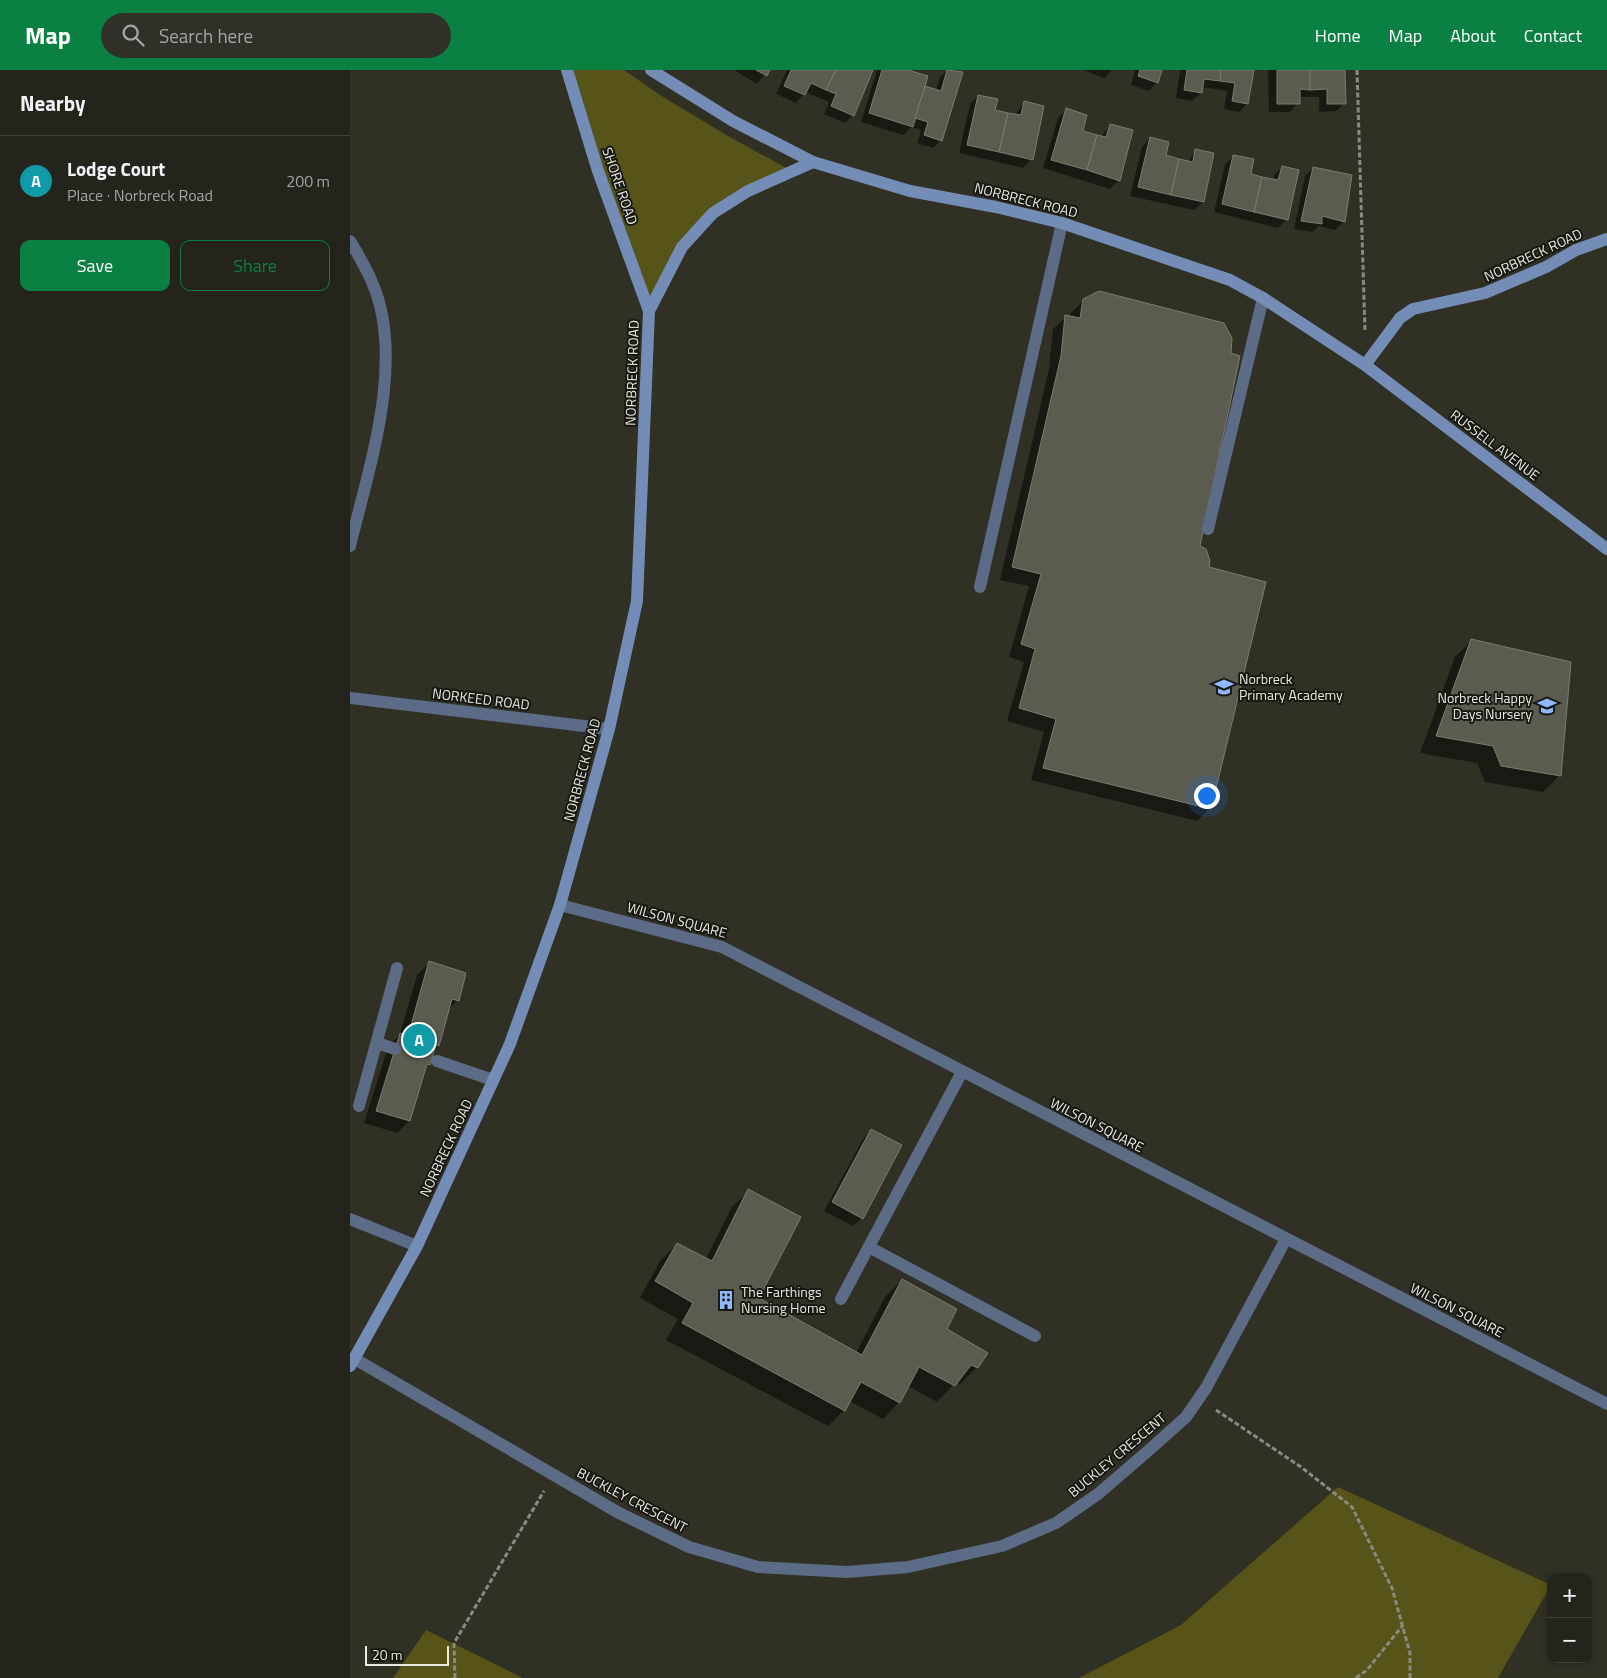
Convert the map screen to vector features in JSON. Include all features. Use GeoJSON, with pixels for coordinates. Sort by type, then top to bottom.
{"type":"FeatureCollection","features":[{"type":"Feature","properties":{"kind":"street","name":"SHORE ROAD"},"geometry":{"type":"LineString","coordinates":[[567,70],[598,171],[650,311]]}},
{"type":"Feature","properties":{"kind":"street"},"geometry":{"type":"LineString","coordinates":[[651,70],[733,121],[813,162]]}},
{"type":"Feature","properties":{"kind":"street","name":"NORBRECK ROAD"},"geometry":{"type":"LineString","coordinates":[[352,1363],[417,1246],[510,1044],[560,905],[609,729],[637,601],[650,311],[682,247],[713,213],[748,190],[813,162],[910,191],[996,207],[1062,223],[1230,280],[1263,298],[1366,365],[1400,318],[1413,309],[1486,293],[1546,268],[1576,250],[1607,239]]}},
{"type":"Feature","properties":{"kind":"street"},"geometry":{"type":"LineString","coordinates":[[980,587],[1062,223]]}},
{"type":"Feature","properties":{"kind":"street"},"geometry":{"type":"LineString","coordinates":[[350,241],[372,283],[382,318],[385,347],[381,411],[350,546]]}},
{"type":"Feature","properties":{"kind":"street"},"geometry":{"type":"LineString","coordinates":[[1208,529],[1263,298]]}},
{"type":"Feature","properties":{"kind":"street","name":"RUSSELL AVENUE"},"geometry":{"type":"LineString","coordinates":[[1366,365],[1607,549]]}},
{"type":"Feature","properties":{"kind":"street","name":"NORKEED ROAD"},"geometry":{"type":"LineString","coordinates":[[350,698],[609,729]]}},
{"type":"Feature","properties":{"kind":"street","name":"WILSON SQUARE"},"geometry":{"type":"LineString","coordinates":[[560,905],[722,946],[962,1072],[1607,1404]]}},
{"type":"Feature","properties":{"kind":"street"},"geometry":{"type":"LineString","coordinates":[[359,1106],[397,968]]}},
{"type":"Feature","properties":{"kind":"street"},"geometry":{"type":"LineString","coordinates":[[377,1044],[396,1049]]}},
{"type":"Feature","properties":{"kind":"street"},"geometry":{"type":"LineString","coordinates":[[437,1061],[493,1080]]}},
{"type":"Feature","properties":{"kind":"street"},"geometry":{"type":"LineString","coordinates":[[842,1299],[962,1072]]}},
{"type":"Feature","properties":{"kind":"street"},"geometry":{"type":"LineString","coordinates":[[350,1219],[417,1246]]}},
{"type":"Feature","properties":{"kind":"street","name":"BUCKLEY CRESCENT"},"geometry":{"type":"LineString","coordinates":[[352,1363],[619,1513],[689,1547],[758,1567],[848,1572],[908,1568],[1002,1546],[1056,1523],[1098,1494],[1148,1452],[1186,1417],[1199,1398],[1286,1239]]}},
{"type":"Feature","properties":{"kind":"street"},"geometry":{"type":"LineString","coordinates":[[869,1247],[1035,1336]]}},
{"type":"Feature","properties":{"kind":"path"},"geometry":{"type":"LineString","coordinates":[[1357,70],[1366,365]]}},
{"type":"Feature","properties":{"kind":"path"},"geometry":{"type":"LineString","coordinates":[[1199,1398],[1301,1467],[1352,1507],[1392,1588],[1410,1653],[1410,1678]]}},
{"type":"Feature","properties":{"kind":"path"},"geometry":{"type":"LineString","coordinates":[[454,1678],[454,1643],[554,1475]]}},
{"type":"Feature","properties":{"kind":"path"},"geometry":{"type":"LineString","coordinates":[[1356,1678],[1367,1670],[1402,1625]]}},
{"type":"Feature","properties":{"kind":"shaded area"},"geometry":{"type":"Polygon","coordinates":[[[567,70],[624,70],[660,95],[728,136],[792,171],[748,191],[682,247],[649,311],[567,70]]]}},
{"type":"Feature","properties":{"kind":"shaded area"},"geometry":{"type":"Polygon","coordinates":[[[1338,1487],[1547,1583],[1547,1592],[1498,1678],[1079,1678],[1181,1625],[1338,1487]]]}},
{"type":"Feature","properties":{"kind":"shaded area"},"geometry":{"type":"Polygon","coordinates":[[[426,1630],[523,1678],[393,1678],[426,1630]]]}},
{"type":"Feature","properties":{"kind":"building"},"geometry":{"type":"Polygon","coordinates":[[[756,70],[770,70],[767,76],[756,70]]]}},
{"type":"Feature","properties":{"kind":"building"},"geometry":{"type":"Polygon","coordinates":[[[791,70],[836,70],[826,90],[811,83],[805,95],[784,86],[791,70]]]}},
{"type":"Feature","properties":{"kind":"building"},"geometry":{"type":"Polygon","coordinates":[[[836,70],[873,70],[854,116],[831,106],[836,94],[826,90],[836,70]]]}},
{"type":"Feature","properties":{"kind":"building"},"geometry":{"type":"Polygon","coordinates":[[[882,70],[908,70],[928,76],[913,127],[869,113],[882,70]]]}},
{"type":"Feature","properties":{"kind":"building"},"geometry":{"type":"Polygon","coordinates":[[[947,70],[963,72],[942,141],[924,135],[928,122],[915,118],[925,86],[941,91],[947,70]]]}},
{"type":"Feature","properties":{"kind":"building"},"geometry":{"type":"Polygon","coordinates":[[[1140,70],[1162,70],[1158,83],[1138,76],[1140,70]]]}},
{"type":"Feature","properties":{"kind":"building"},"geometry":{"type":"Polygon","coordinates":[[[1187,70],[1221,70],[1220,81],[1204,79],[1202,93],[1184,90],[1187,70]]]}},
{"type":"Feature","properties":{"kind":"building"},"geometry":{"type":"Polygon","coordinates":[[[1221,70],[1254,70],[1248,104],[1232,101],[1235,83],[1220,81],[1221,70]]]}},
{"type":"Feature","properties":{"kind":"building"},"geometry":{"type":"Polygon","coordinates":[[[1277,70],[1310,70],[1310,90],[1300,89],[1300,104],[1277,104],[1277,70]]]}},
{"type":"Feature","properties":{"kind":"building"},"geometry":{"type":"Polygon","coordinates":[[[1310,70],[1345,70],[1346,104],[1327,104],[1327,89],[1310,90],[1310,70]]]}},
{"type":"Feature","properties":{"kind":"building"},"geometry":{"type":"Polygon","coordinates":[[[978,95],[998,99],[995,110],[1008,113],[999,152],[967,145],[978,95]]]}},
{"type":"Feature","properties":{"kind":"building"},"geometry":{"type":"Polygon","coordinates":[[[1024,101],[1044,106],[1033,160],[999,152],[1008,113],[1021,115],[1024,101]]]}},
{"type":"Feature","properties":{"kind":"building"},"geometry":{"type":"Polygon","coordinates":[[[1066,108],[1087,115],[1083,131],[1097,135],[1087,170],[1051,160],[1066,108]]]}},
{"type":"Feature","properties":{"kind":"building"},"geometry":{"type":"Polygon","coordinates":[[[1110,124],[1133,130],[1120,181],[1087,170],[1097,135],[1106,137],[1110,124]]]}},
{"type":"Feature","properties":{"kind":"building"},"geometry":{"type":"Polygon","coordinates":[[[1150,137],[1169,142],[1166,155],[1179,159],[1171,195],[1138,187],[1150,137]]]}},
{"type":"Feature","properties":{"kind":"building"},"geometry":{"type":"Polygon","coordinates":[[[1195,149],[1214,153],[1204,202],[1171,195],[1179,159],[1193,162],[1195,149]]]}},
{"type":"Feature","properties":{"kind":"building"},"geometry":{"type":"Polygon","coordinates":[[[1233,155],[1254,159],[1251,174],[1262,177],[1254,212],[1222,204],[1233,155]]]}},
{"type":"Feature","properties":{"kind":"building"},"geometry":{"type":"Polygon","coordinates":[[[1282,166],[1299,170],[1288,220],[1254,212],[1262,177],[1278,180],[1282,166]]]}},
{"type":"Feature","properties":{"kind":"building"},"geometry":{"type":"Polygon","coordinates":[[[1313,167],[1352,175],[1345,222],[1322,216],[1322,224],[1301,221],[1313,167]]]}},
{"type":"Feature","properties":{"kind":"building"},"geometry":{"type":"Polygon","coordinates":[[[1099,291],[1224,323],[1232,338],[1231,353],[1240,356],[1200,546],[1206,549],[1210,561],[1209,567],[1266,582],[1211,809],[1043,768],[1056,719],[1019,708],[1035,649],[1021,644],[1041,574],[1012,567],[1061,356],[1065,315],[1080,318],[1083,299],[1099,291]]]}},
{"type":"Feature","properties":{"kind":"building"},"geometry":{"type":"Polygon","coordinates":[[[1471,639],[1571,662],[1561,776],[1501,766],[1493,746],[1436,736],[1471,639]]]}},
{"type":"Feature","properties":{"kind":"building"},"geometry":{"type":"Polygon","coordinates":[[[429,961],[466,973],[459,1001],[452,999],[439,1046],[436,1045],[430,1065],[427,1064],[410,1121],[376,1111],[400,1033],[408,1036],[429,961]]]}},
{"type":"Feature","properties":{"kind":"building"},"geometry":{"type":"Polygon","coordinates":[[[871,1129],[902,1145],[863,1219],[832,1202],[871,1129]]]}},
{"type":"Feature","properties":{"kind":"building","name":"The Farthings Nursing Home"},"geometry":{"type":"Polygon","coordinates":[[[748,1189],[801,1217],[759,1298],[862,1355],[902,1279],[957,1309],[947,1329],[988,1353],[978,1368],[971,1365],[955,1386],[919,1367],[900,1403],[861,1382],[845,1411],[682,1323],[693,1303],[655,1281],[677,1243],[712,1261],[748,1189]]]}},
{"type":"Feature","properties":{"kind":"place","name":"Norbreck Primary Academy"},"geometry":{"type":"Point","coordinates":[1224,687]}},
{"type":"Feature","properties":{"kind":"place","name":"Norbreck Happy Days Nursery"},"geometry":{"type":"Point","coordinates":[1547,706]}},
{"type":"Feature","properties":{"kind":"place","name":"Lodge Court"},"geometry":{"type":"Point","coordinates":[419,1040]}},
{"type":"Feature","properties":{"kind":"place","name":"The Farthings Nursing Home"},"geometry":{"type":"Point","coordinates":[726,1300]}}]}
